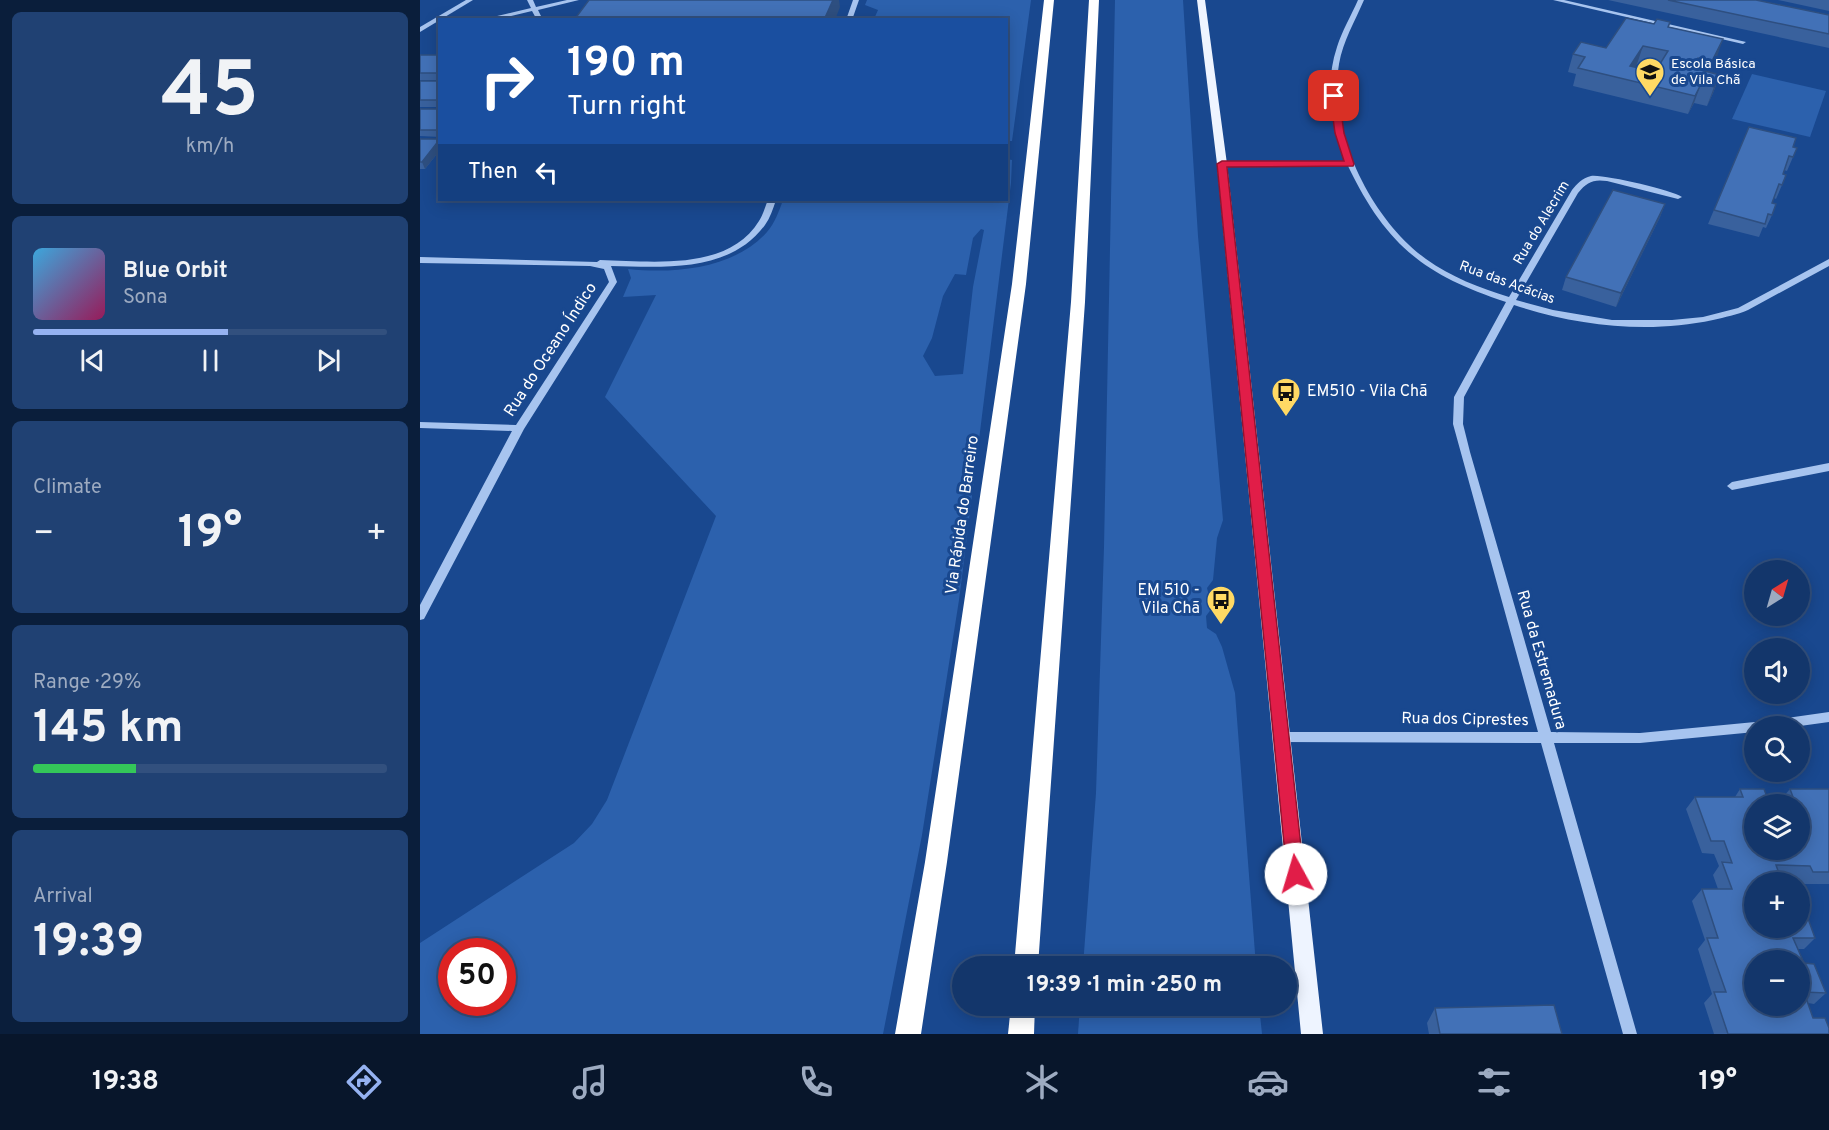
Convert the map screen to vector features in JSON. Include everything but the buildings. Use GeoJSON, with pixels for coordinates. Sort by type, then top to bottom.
{"type":"FeatureCollection","features":[{"type":"Feature","properties":{"kind":"highway","name":"Via Rápida do Barreiro"},"geometry":{"type":"LineString","coordinates":[[908,1034],[936,862],[1019,284],[1049,0]]}},
{"type":"Feature","properties":{"kind":"highway"},"geometry":{"type":"LineString","coordinates":[[1027,956],[1078,303],[1094,0]]}},
{"type":"Feature","properties":{"kind":"highway"},"geometry":{"type":"LineString","coordinates":[[1021,1034],[1022,1016]]}},
{"type":"Feature","properties":{"kind":"main road"},"geometry":{"type":"LineString","coordinates":[[1201,0],[1222,164],[1312,1034]]}},
{"type":"Feature","properties":{"kind":"street"},"geometry":{"type":"LineString","coordinates":[[441,18],[470,0]]}},
{"type":"Feature","properties":{"kind":"street"},"geometry":{"type":"LineString","coordinates":[[530,0],[539,18]]}},
{"type":"Feature","properties":{"kind":"street"},"geometry":{"type":"LineString","coordinates":[[492,18],[576,0]]}},
{"type":"Feature","properties":{"kind":"street"},"geometry":{"type":"LineString","coordinates":[[850,18],[856,0]]}},
{"type":"Feature","properties":{"kind":"street","name":"Rua das Acácias"},"geometry":{"type":"LineString","coordinates":[[1361,0],[1342,40],[1336,62],[1334,84],[1339,133],[1350,164],[1381,219],[1414,254],[1445,275],[1511,301],[1552,314],[1595,322],[1642,325],[1691,322],[1736,312],[1828,263]]}},
{"type":"Feature","properties":{"kind":"street"},"geometry":{"type":"LineString","coordinates":[[1556,0],[1743,42]]}},
{"type":"Feature","properties":{"kind":"street"},"geometry":{"type":"LineString","coordinates":[[420,31],[438,20]]}},
{"type":"Feature","properties":{"kind":"street"},"geometry":{"type":"LineString","coordinates":[[420,31],[438,28]]}},
{"type":"Feature","properties":{"kind":"street"},"geometry":{"type":"LineString","coordinates":[[1222,164],[1350,164]]}},
{"type":"Feature","properties":{"kind":"street","name":"Rua do Alecrim"},"geometry":{"type":"LineString","coordinates":[[1511,301],[1575,192],[1585,180],[1595,177],[1607,179],[1678,197]]}},
{"type":"Feature","properties":{"kind":"street"},"geometry":{"type":"LineString","coordinates":[[590,263],[686,264],[721,255],[746,240],[762,224],[772,201]]}},
{"type":"Feature","properties":{"kind":"street","name":"Rua do Oceano Índico"},"geometry":{"type":"LineString","coordinates":[[420,260],[590,263],[608,267],[613,282],[519,428],[420,616]]}},
{"type":"Feature","properties":{"kind":"street","name":"Rua da Estremadura"},"geometry":{"type":"LineString","coordinates":[[1511,301],[1459,398],[1458,424],[1630,1034]]}},
{"type":"Feature","properties":{"kind":"street"},"geometry":{"type":"LineString","coordinates":[[420,425],[519,428]]}},
{"type":"Feature","properties":{"kind":"street"},"geometry":{"type":"LineString","coordinates":[[1732,486],[1829,467]]}},
{"type":"Feature","properties":{"kind":"street"},"geometry":{"type":"LineString","coordinates":[[1810,720],[1829,717]]}},
{"type":"Feature","properties":{"kind":"street","name":"Rua dos Ciprestes"},"geometry":{"type":"LineString","coordinates":[[1281,737],[1640,738],[1744,728]]}},
{"type":"Feature","properties":{"kind":"shaded area"},"geometry":{"type":"Polygon","coordinates":[[[867,0],[1031,0],[1012,141],[1008,141],[1008,18],[874,18],[878,10],[865,5],[867,0]]]}},
{"type":"Feature","properties":{"kind":"shaded area"},"geometry":{"type":"Polygon","coordinates":[[[1115,0],[1183,0],[1198,236],[1223,520],[1217,538],[1213,580],[1207,588],[1212,608],[1206,616],[1207,628],[1216,634],[1222,647],[1235,693],[1255,956],[1084,956],[1096,793],[1104,547],[1115,0]]]}},
{"type":"Feature","properties":{"kind":"shaded area"},"geometry":{"type":"Polygon","coordinates":[[[1752,74],[1826,91],[1810,137],[1732,119],[1752,74]]]}},
{"type":"Feature","properties":{"kind":"shaded area"},"geometry":{"type":"Polygon","coordinates":[[[1008,159],[1012,160],[1011,183],[959,600],[922,835],[883,1034],[420,1034],[420,943],[574,843],[592,824],[607,800],[716,516],[605,397],[656,295],[623,297],[631,278],[628,269],[664,271],[721,261],[738,254],[767,232],[775,221],[783,201],[1008,201],[1008,159]],[[981,229],[973,238],[966,275],[955,274],[943,296],[932,338],[923,356],[935,376],[963,374],[973,287],[984,230],[981,229]]]}},
{"type":"Feature","properties":{"kind":"shaded area"},"geometry":{"type":"Polygon","coordinates":[[[1079,1016],[1260,1016],[1262,1034],[1078,1034],[1079,1016]]]}},
{"type":"Feature","properties":{"kind":"place","name":"Escola Básica de Vila Chã"},"geometry":{"type":"Point","coordinates":[1650,98]}},
{"type":"Feature","properties":{"kind":"place","name":"EM510 - Vila Chã"},"geometry":{"type":"Point","coordinates":[1286,418]}},
{"type":"Feature","properties":{"kind":"place","name":"EM 510 - Vila Chã"},"geometry":{"type":"Point","coordinates":[1221,626]}},
{"type":"Feature","properties":{"kind":"route"},"geometry":{"type":"LineString","coordinates":[[1296,874],[1222,164],[1350,164],[1339,133],[1334,96]]}}]}
